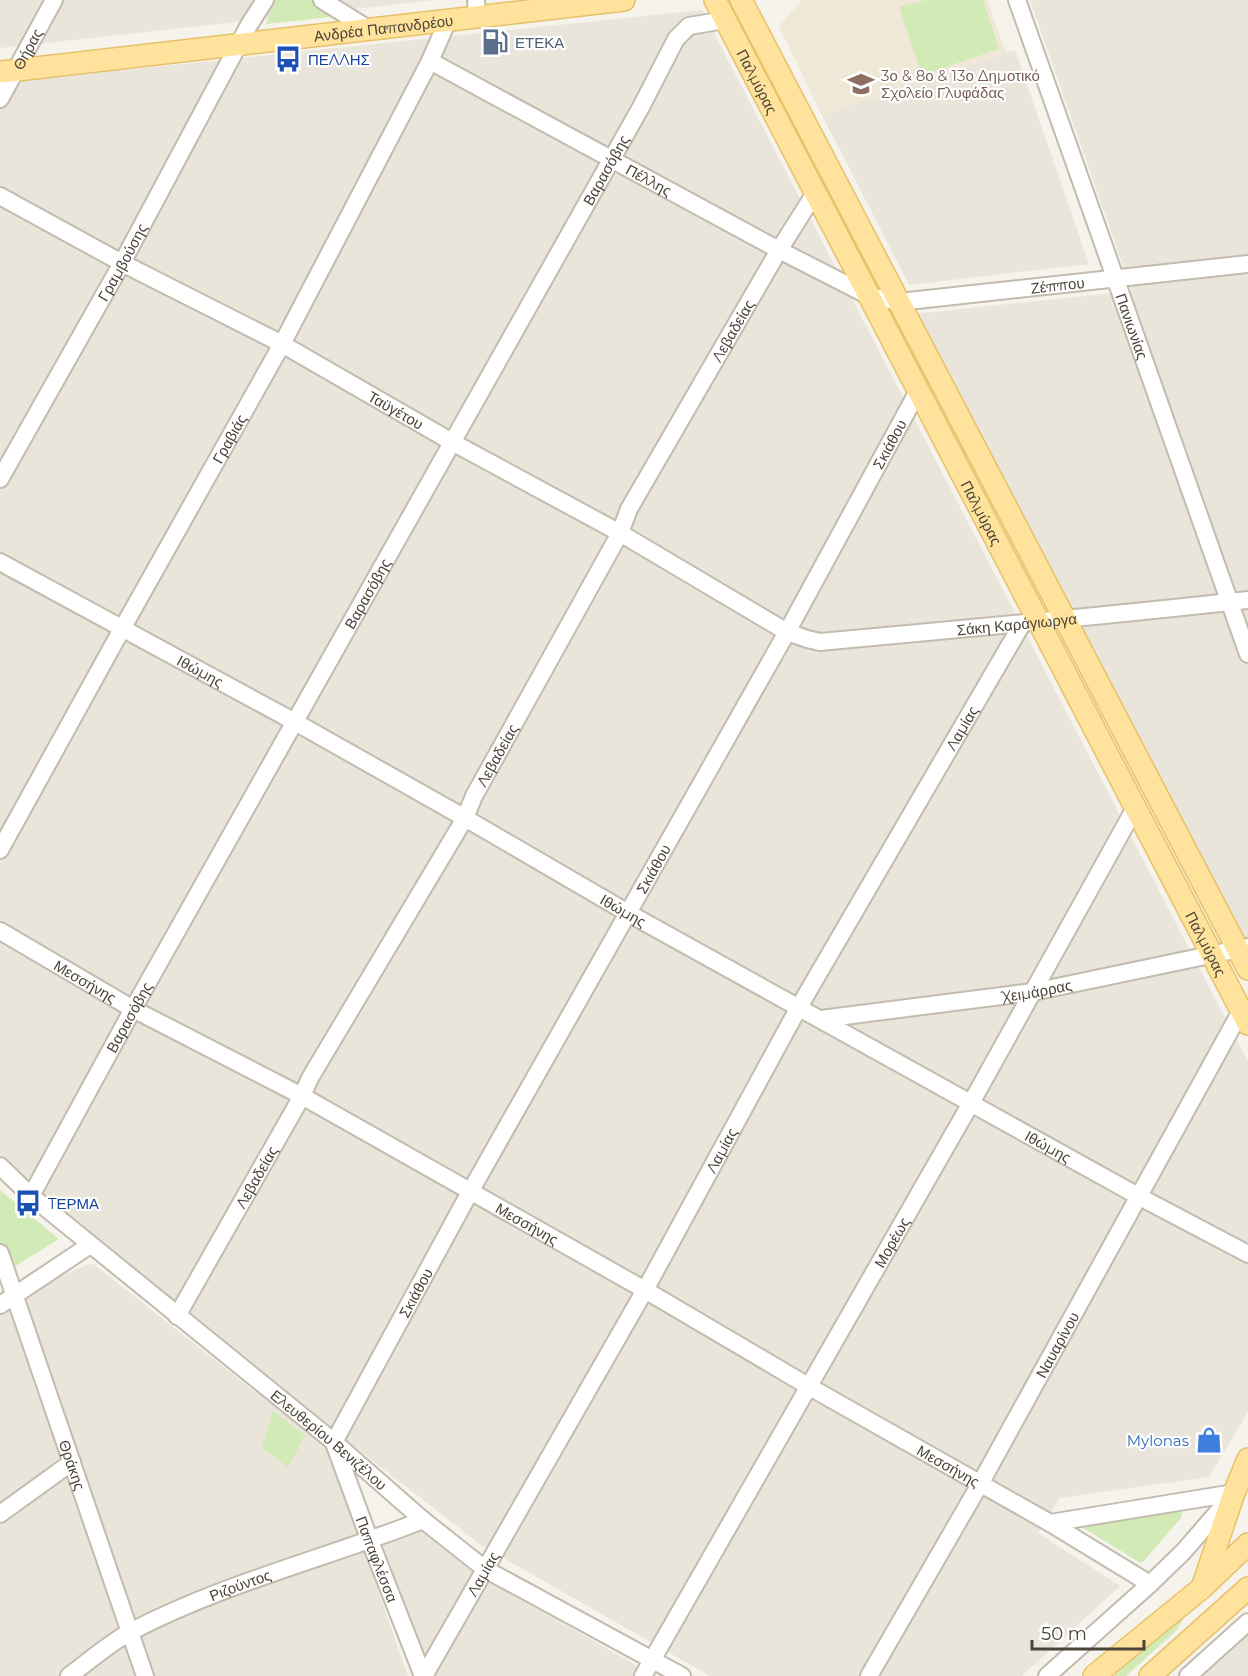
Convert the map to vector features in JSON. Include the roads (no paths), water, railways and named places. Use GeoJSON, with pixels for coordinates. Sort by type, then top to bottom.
{"type":"FeatureCollection","features":[{"type":"Feature","properties":{"kind":"main road","name":"Ανδρέα Παπανδρέου"},"geometry":{"type":"LineString","coordinates":[[8,71],[448,20],[477,8],[624,0]]}},
{"type":"Feature","properties":{"kind":"main road","name":"Παλμύρας"},"geometry":{"type":"LineString","coordinates":[[715,0],[918,391],[1030,623],[1135,808],[1245,1018]]}},
{"type":"Feature","properties":{"kind":"main road","name":"Παλμύρας"},"geometry":{"type":"LineString","coordinates":[[741,0],[1064,618],[1243,947],[1248,969]]}},
{"type":"Feature","properties":{"kind":"main road"},"geometry":{"type":"LineString","coordinates":[[1203,1587],[1234,1493],[1248,1459]]}},
{"type":"Feature","properties":{"kind":"main road"},"geometry":{"type":"LineString","coordinates":[[1094,1676],[1203,1587],[1248,1544]]}},
{"type":"Feature","properties":{"kind":"main road"},"geometry":{"type":"LineString","coordinates":[[1150,1676],[1248,1588]]}},
{"type":"Feature","properties":{"kind":"street","name":"Θήρας"},"geometry":{"type":"LineString","coordinates":[[0,99],[8,71],[54,0]]}},
{"type":"Feature","properties":{"kind":"street","name":"Γραμβούσης"},"geometry":{"type":"LineString","coordinates":[[0,479],[265,0]]}},
{"type":"Feature","properties":{"kind":"street"},"geometry":{"type":"LineString","coordinates":[[322,0],[370,30]]}},
{"type":"Feature","properties":{"kind":"street","name":"Πανιωνίας"},"geometry":{"type":"LineString","coordinates":[[1017,0],[1248,654]]}},
{"type":"Feature","properties":{"kind":"street","name":"Γραβιάς"},"geometry":{"type":"LineString","coordinates":[[0,850],[282,344],[430,61],[448,20]]}},
{"type":"Feature","properties":{"kind":"street","name":"Βαρασόβης"},"geometry":{"type":"LineString","coordinates":[[31,1196],[133,1009],[641,107],[676,39],[689,26],[725,20]]}},
{"type":"Feature","properties":{"kind":"street","name":"Πέλλης"},"geometry":{"type":"LineString","coordinates":[[430,61],[779,250],[869,296]]}},
{"type":"Feature","properties":{"kind":"street","name":"Λεβαδείας"},"geometry":{"type":"LineString","coordinates":[[177,1316],[316,1068],[465,818],[474,796],[620,533],[630,509],[779,250],[815,194]]}},
{"type":"Feature","properties":{"kind":"street","name":"Ταϋγέτου"},"geometry":{"type":"LineString","coordinates":[[0,196],[282,344],[452,442],[620,533],[787,632]]}},
{"type":"Feature","properties":{"kind":"street","name":"Ζέππου"},"geometry":{"type":"LineString","coordinates":[[869,296],[899,302],[1248,264]]}},
{"type":"Feature","properties":{"kind":"street","name":"Σκιάθου"},"geometry":{"type":"LineString","coordinates":[[334,1442],[470,1192],[787,632],[918,391]]}},
{"type":"Feature","properties":{"kind":"street","name":"Ιθώμης"},"geometry":{"type":"LineString","coordinates":[[0,562],[295,722],[628,913],[1138,1196],[1248,1254]]}},
{"type":"Feature","properties":{"kind":"street","name":"Σάκη Καράγιωργα"},"geometry":{"type":"LineString","coordinates":[[787,632],[820,642],[1248,600]]}},
{"type":"Feature","properties":{"kind":"street","name":"Λαμίας"},"geometry":{"type":"LineString","coordinates":[[423,1676],[645,1290],[799,1007],[1030,623]]}},
{"type":"Feature","properties":{"kind":"street","name":"Μορέως"},"geometry":{"type":"LineString","coordinates":[[643,1676],[971,1103],[1135,808]]}},
{"type":"Feature","properties":{"kind":"street","name":"Μεσσήνης"},"geometry":{"type":"LineString","coordinates":[[0,932],[133,1009],[302,1096],[645,1290],[808,1386],[1050,1523],[1150,1584]]}},
{"type":"Feature","properties":{"kind":"street","name":"Χειμάρρας"},"geometry":{"type":"LineString","coordinates":[[821,1019],[1033,992],[1243,947]]}},
{"type":"Feature","properties":{"kind":"street","name":"Ναυαρίνου"},"geometry":{"type":"LineString","coordinates":[[869,1676],[980,1484],[1138,1196],[1245,1018]]}},
{"type":"Feature","properties":{"kind":"street","name":"Ελευθερίου Βενιζέλου"},"geometry":{"type":"LineString","coordinates":[[0,1166],[31,1196],[334,1442],[423,1520],[485,1569],[682,1676]]}},
{"type":"Feature","properties":{"kind":"street"},"geometry":{"type":"LineString","coordinates":[[0,1305],[90,1245]]}},
{"type":"Feature","properties":{"kind":"street","name":"Θράκης"},"geometry":{"type":"LineString","coordinates":[[0,1252],[145,1676]]}},
{"type":"Feature","properties":{"kind":"street","name":"Παπαφλέσσα"},"geometry":{"type":"LineString","coordinates":[[334,1442],[423,1676]]}},
{"type":"Feature","properties":{"kind":"street"},"geometry":{"type":"LineString","coordinates":[[0,1514],[72,1462]]}},
{"type":"Feature","properties":{"kind":"street"},"geometry":{"type":"LineString","coordinates":[[1050,1523],[1234,1493]]}},
{"type":"Feature","properties":{"kind":"street"},"geometry":{"type":"LineString","coordinates":[[1047,1676],[1184,1551],[1234,1493]]}},
{"type":"Feature","properties":{"kind":"street","name":"Ριζούντος"},"geometry":{"type":"LineString","coordinates":[[69,1676],[130,1632],[201,1598],[370,1541],[423,1520]]}},
{"type":"Feature","properties":{"kind":"street"},"geometry":{"type":"LineString","coordinates":[[1188,1676],[1248,1622]]}},
{"type":"Feature","properties":{"kind":"place","name":"ΕΤΕΚΑ"},"geometry":{"type":"Point","coordinates":[495,42]}},
{"type":"Feature","properties":{"kind":"place","name":"ΠΕΛΛΗΣ"},"geometry":{"type":"Point","coordinates":[288,59]}},
{"type":"Feature","properties":{"kind":"place","name":"3ο & 8ο & 13ο Δημοτικό Σχολείο Γλυφάδας"},"geometry":{"type":"Point","coordinates":[861,84]}},
{"type":"Feature","properties":{"kind":"place","name":"TΕΡΜΑ"},"geometry":{"type":"Point","coordinates":[28,1203]}},
{"type":"Feature","properties":{"kind":"place","name":"Mylonas"},"geometry":{"type":"Point","coordinates":[1209,1440]}}]}
